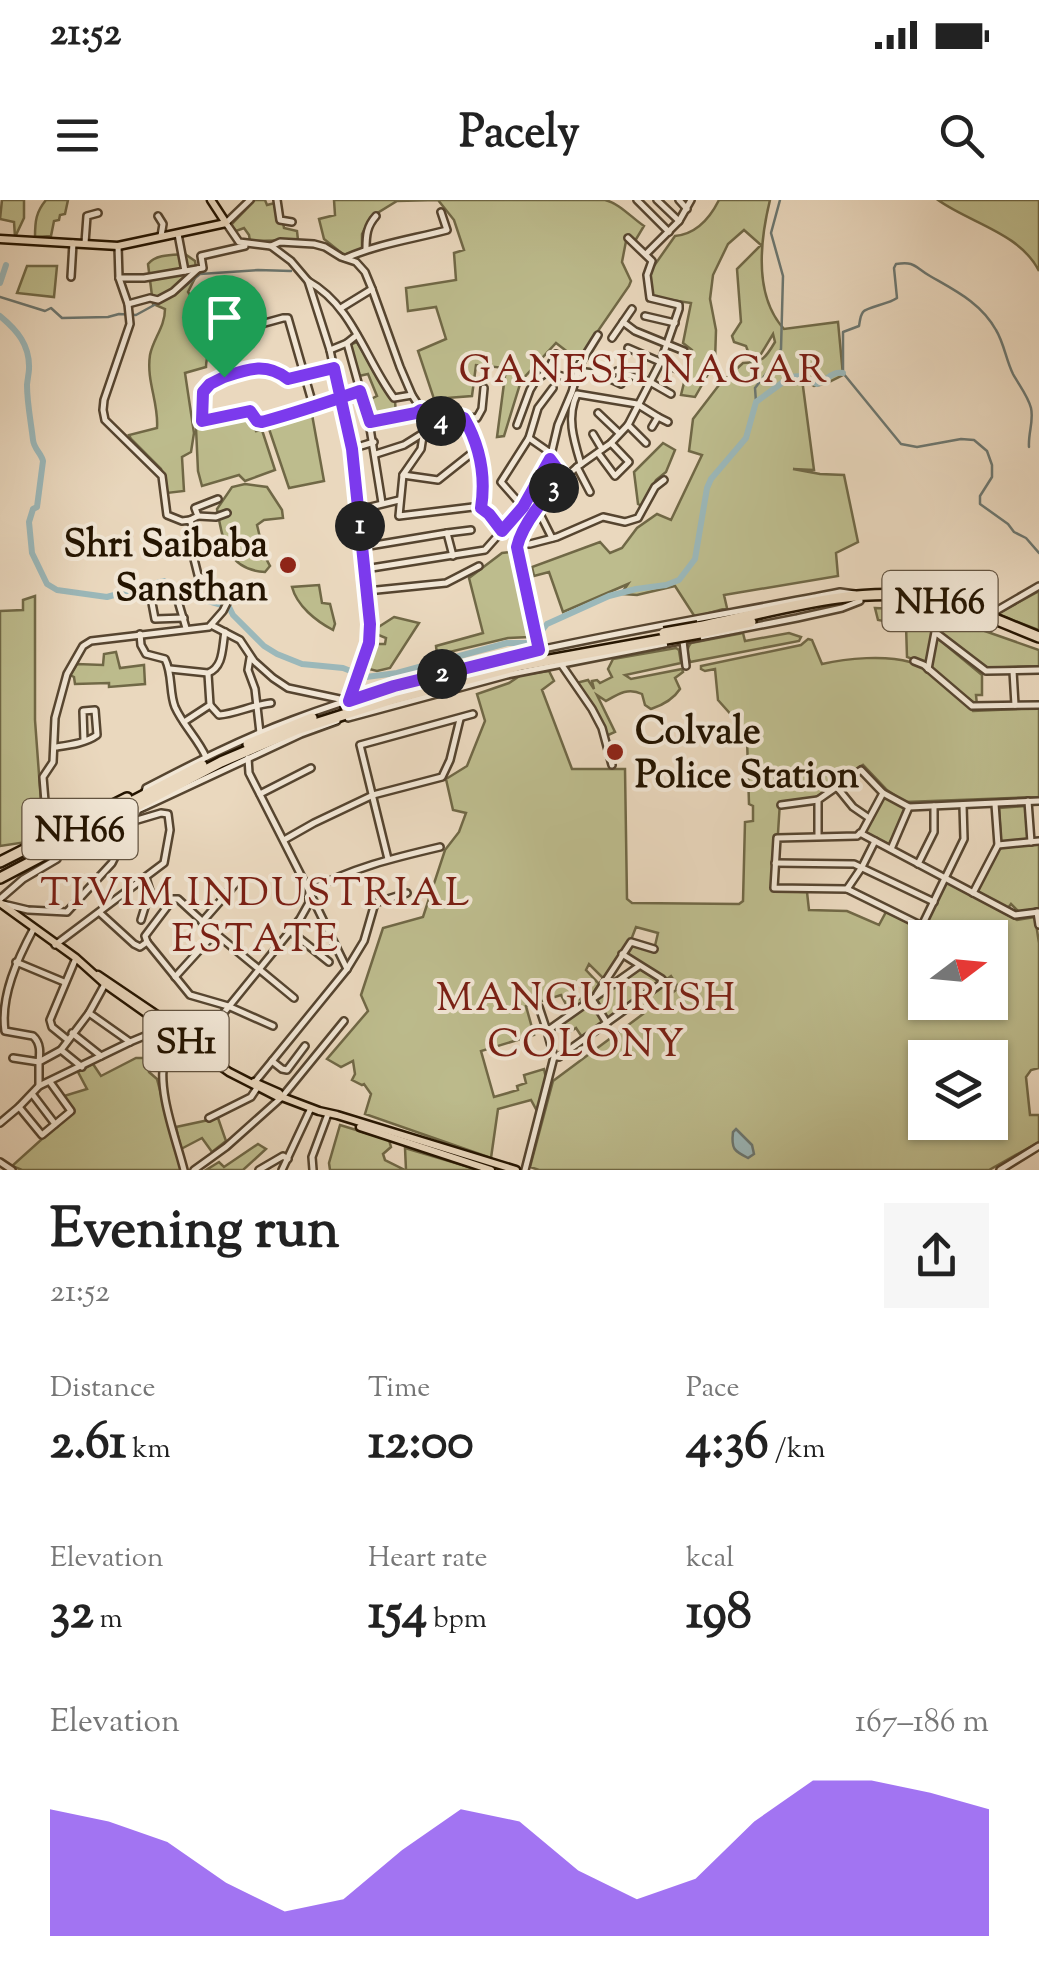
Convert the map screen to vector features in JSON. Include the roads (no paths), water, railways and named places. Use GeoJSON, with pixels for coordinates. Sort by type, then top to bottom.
{"type":"FeatureCollection","features":[{"type":"Feature","properties":{"kind":"highway","name":"NH66"},"geometry":{"type":"LineString","coordinates":[[0,877],[220,757],[312,716],[521,659],[890,594],[960,606],[1039,640]]}},
{"type":"Feature","properties":{"kind":"highway","name":"NH66"},"geometry":{"type":"LineString","coordinates":[[859,598],[944,607],[1039,640]]}},
{"type":"Feature","properties":{"kind":"highway","name":"NH66"},"geometry":{"type":"LineString","coordinates":[[147,797],[296,730],[522,664],[665,636]]}},
{"type":"Feature","properties":{"kind":"highway"},"geometry":{"type":"LineString","coordinates":[[0,862],[132,795],[147,797],[138,810],[21,876],[0,877]]}},
{"type":"Feature","properties":{"kind":"main road"},"geometry":{"type":"LineString","coordinates":[[5,239],[118,246],[226,224],[211,200]]}},
{"type":"Feature","properties":{"kind":"main road","name":"SH1"},"geometry":{"type":"LineString","coordinates":[[0,902],[228,1072],[310,1108],[516,1170]]}},
{"type":"Feature","properties":{"kind":"main road","name":"SH1"},"geometry":{"type":"LineString","coordinates":[[96,974],[194,1045]]}},
{"type":"Feature","properties":{"kind":"main road","name":"SH1"},"geometry":{"type":"LineString","coordinates":[[331,1115],[492,1170]]}},
{"type":"Feature","properties":{"kind":"street"},"geometry":{"type":"LineString","coordinates":[[250,200],[226,224],[239,242],[270,246],[280,242],[314,244],[356,262],[365,272],[412,395],[421,410],[438,423]]}},
{"type":"Feature","properties":{"kind":"street"},"geometry":{"type":"LineString","coordinates":[[277,200],[280,220],[292,222]]}},
{"type":"Feature","properties":{"kind":"street"},"geometry":{"type":"LineString","coordinates":[[637,200],[669,232]]}},
{"type":"Feature","properties":{"kind":"street"},"geometry":{"type":"LineString","coordinates":[[657,200],[679,222]]}},
{"type":"Feature","properties":{"kind":"street"},"geometry":{"type":"LineString","coordinates":[[679,200],[688,209]]}},
{"type":"Feature","properties":{"kind":"street"},"geometry":{"type":"LineString","coordinates":[[646,254],[679,222],[691,200]]}},
{"type":"Feature","properties":{"kind":"street"},"geometry":{"type":"LineString","coordinates":[[346,258],[366,249],[447,230],[440,212]]}},
{"type":"Feature","properties":{"kind":"street"},"geometry":{"type":"LineString","coordinates":[[85,243],[87,216],[98,214]]}},
{"type":"Feature","properties":{"kind":"street"},"geometry":{"type":"LineString","coordinates":[[158,216],[161,236]]}},
{"type":"Feature","properties":{"kind":"street"},"geometry":{"type":"LineString","coordinates":[[366,249],[369,224],[376,216]]}},
{"type":"Feature","properties":{"kind":"street"},"geometry":{"type":"LineString","coordinates":[[178,233],[184,271]]}},
{"type":"Feature","properties":{"kind":"street"},"geometry":{"type":"LineString","coordinates":[[538,647],[518,544],[520,537],[549,492],[628,426],[661,361],[679,305],[650,298],[647,275],[652,261],[628,238]]}},
{"type":"Feature","properties":{"kind":"street"},"geometry":{"type":"LineString","coordinates":[[71,277],[73,243]]}},
{"type":"Feature","properties":{"kind":"street"},"geometry":{"type":"LineString","coordinates":[[128,304],[150,298],[158,300],[173,292],[203,268],[201,256],[248,244]]}},
{"type":"Feature","properties":{"kind":"street"},"geometry":{"type":"LineString","coordinates":[[118,246],[119,278],[130,324],[104,400],[106,420],[162,476],[166,514],[182,521],[227,513]]}},
{"type":"Feature","properties":{"kind":"street"},"geometry":{"type":"LineString","coordinates":[[270,246],[340,308],[394,398],[412,395]]}},
{"type":"Feature","properties":{"kind":"street"},"geometry":{"type":"LineString","coordinates":[[119,278],[144,278],[199,268]]}},
{"type":"Feature","properties":{"kind":"street"},"geometry":{"type":"LineString","coordinates":[[308,281],[330,350],[352,449],[363,547],[369,643],[349,701]]}},
{"type":"Feature","properties":{"kind":"street"},"geometry":{"type":"LineString","coordinates":[[340,308],[372,289]]}},
{"type":"Feature","properties":{"kind":"street"},"geometry":{"type":"LineString","coordinates":[[612,338],[632,309]]}},
{"type":"Feature","properties":{"kind":"street"},"geometry":{"type":"LineString","coordinates":[[645,316],[675,323]]}},
{"type":"Feature","properties":{"kind":"street"},"geometry":{"type":"LineString","coordinates":[[218,336],[288,318],[312,406]]}},
{"type":"Feature","properties":{"kind":"street"},"geometry":{"type":"LineString","coordinates":[[623,322],[684,351]]}},
{"type":"Feature","properties":{"kind":"street"},"geometry":{"type":"LineString","coordinates":[[330,350],[357,335]]}},
{"type":"Feature","properties":{"kind":"street"},"geometry":{"type":"LineString","coordinates":[[365,569],[485,550],[523,507],[551,456],[580,364],[598,335]]}},
{"type":"Feature","properties":{"kind":"street"},"geometry":{"type":"LineString","coordinates":[[347,343],[370,422],[382,503]]}},
{"type":"Feature","properties":{"kind":"street"},"geometry":{"type":"LineString","coordinates":[[628,348],[678,370]]}},
{"type":"Feature","properties":{"kind":"street"},"geometry":{"type":"LineString","coordinates":[[517,424],[530,390],[556,354]]}},
{"type":"Feature","properties":{"kind":"street"},"geometry":{"type":"LineString","coordinates":[[334,368],[288,379],[278,371],[262,367],[224,377],[203,392],[202,421],[250,411],[262,422],[360,391]]}},
{"type":"Feature","properties":{"kind":"street"},"geometry":{"type":"LineString","coordinates":[[617,370],[671,394]]}},
{"type":"Feature","properties":{"kind":"street"},"geometry":{"type":"LineString","coordinates":[[578,371],[600,374],[621,384]]}},
{"type":"Feature","properties":{"kind":"street"},"geometry":{"type":"LineString","coordinates":[[546,372],[576,380]]}},
{"type":"Feature","properties":{"kind":"street"},"geometry":{"type":"LineString","coordinates":[[376,454],[423,436],[452,415],[477,418],[481,415],[484,388]]}},
{"type":"Feature","properties":{"kind":"street"},"geometry":{"type":"LineString","coordinates":[[523,507],[500,482],[529,438],[538,408],[553,388]]}},
{"type":"Feature","properties":{"kind":"street"},"geometry":{"type":"LineString","coordinates":[[590,492],[571,432],[574,396],[637,404],[668,422]]}},
{"type":"Feature","properties":{"kind":"street"},"geometry":{"type":"LineString","coordinates":[[370,422],[421,410]]}},
{"type":"Feature","properties":{"kind":"street"},"geometry":{"type":"LineString","coordinates":[[598,413],[619,432]]}},
{"type":"Feature","properties":{"kind":"street"},"geometry":{"type":"LineString","coordinates":[[652,427],[658,416]]}},
{"type":"Feature","properties":{"kind":"street"},"geometry":{"type":"LineString","coordinates":[[464,418],[482,462],[481,508]]}},
{"type":"Feature","properties":{"kind":"street"},"geometry":{"type":"LineString","coordinates":[[628,426],[646,443]]}},
{"type":"Feature","properties":{"kind":"street"},"geometry":{"type":"LineString","coordinates":[[593,434],[615,476],[629,462],[611,443]]}},
{"type":"Feature","properties":{"kind":"street"},"geometry":{"type":"LineString","coordinates":[[423,436],[420,449],[403,475],[399,516],[481,508],[502,531]]}},
{"type":"Feature","properties":{"kind":"street"},"geometry":{"type":"LineString","coordinates":[[529,438],[551,456],[571,497]]}},
{"type":"Feature","properties":{"kind":"street"},"geometry":{"type":"LineString","coordinates":[[352,449],[374,442]]}},
{"type":"Feature","properties":{"kind":"street"},"geometry":{"type":"LineString","coordinates":[[403,475],[438,480],[477,449]]}},
{"type":"Feature","properties":{"kind":"street"},"geometry":{"type":"LineString","coordinates":[[518,544],[552,538],[603,517],[625,522],[638,518],[655,487],[664,480]]}},
{"type":"Feature","properties":{"kind":"street"},"geometry":{"type":"LineString","coordinates":[[198,516],[194,508],[218,499]]}},
{"type":"Feature","properties":{"kind":"street"},"geometry":{"type":"LineString","coordinates":[[358,510],[400,500]]}},
{"type":"Feature","properties":{"kind":"street"},"geometry":{"type":"LineString","coordinates":[[538,510],[552,538]]}},
{"type":"Feature","properties":{"kind":"street"},"geometry":{"type":"LineString","coordinates":[[190,520],[198,575],[226,590],[229,601],[212,626]]}},
{"type":"Feature","properties":{"kind":"street"},"geometry":{"type":"LineString","coordinates":[[363,547],[471,530]]}},
{"type":"Feature","properties":{"kind":"street"},"geometry":{"type":"LineString","coordinates":[[448,534],[453,556]]}},
{"type":"Feature","properties":{"kind":"street"},"geometry":{"type":"LineString","coordinates":[[367,591],[446,583],[479,566]]}},
{"type":"Feature","properties":{"kind":"street"},"geometry":{"type":"LineString","coordinates":[[987,617],[1039,586]]}},
{"type":"Feature","properties":{"kind":"street"},"geometry":{"type":"LineString","coordinates":[[147,797],[146,788],[206,756],[394,686],[538,647],[840,592],[859,598]]}},
{"type":"Feature","properties":{"kind":"street"},"geometry":{"type":"LineString","coordinates":[[176,594],[186,628]]}},
{"type":"Feature","properties":{"kind":"street"},"geometry":{"type":"LineString","coordinates":[[57,859],[21,876],[0,902],[28,910],[67,912],[112,863],[138,810],[342,717],[560,664],[842,608],[859,598]]}},
{"type":"Feature","properties":{"kind":"street"},"geometry":{"type":"LineString","coordinates":[[152,603],[155,620],[184,618]]}},
{"type":"Feature","properties":{"kind":"street"},"geometry":{"type":"LineString","coordinates":[[680,624],[686,666]]}},
{"type":"Feature","properties":{"kind":"street"},"geometry":{"type":"LineString","coordinates":[[48,838],[44,776],[54,762],[56,718],[67,674],[83,646],[91,641],[212,626],[240,640],[273,678],[288,688],[349,701]]}},
{"type":"Feature","properties":{"kind":"street"},"geometry":{"type":"LineString","coordinates":[[170,669],[208,673],[219,666],[224,632]]}},
{"type":"Feature","properties":{"kind":"street"},"geometry":{"type":"LineString","coordinates":[[928,669],[935,632],[983,670],[1039,670]]}},
{"type":"Feature","properties":{"kind":"street"},"geometry":{"type":"LineString","coordinates":[[140,634],[146,654],[165,660],[170,669],[173,703],[206,756]]}},
{"type":"Feature","properties":{"kind":"street"},"geometry":{"type":"LineString","coordinates":[[250,654],[248,670],[255,689],[260,733]]}},
{"type":"Feature","properties":{"kind":"street"},"geometry":{"type":"LineString","coordinates":[[914,661],[972,706],[1039,704]]}},
{"type":"Feature","properties":{"kind":"street"},"geometry":{"type":"LineString","coordinates":[[560,664],[602,728],[612,764]]}},
{"type":"Feature","properties":{"kind":"street"},"geometry":{"type":"LineString","coordinates":[[1014,671],[1015,705]]}},
{"type":"Feature","properties":{"kind":"street"},"geometry":{"type":"LineString","coordinates":[[208,673],[210,705],[219,715],[270,704]]}},
{"type":"Feature","properties":{"kind":"street"},"geometry":{"type":"LineString","coordinates":[[184,722],[210,705]]}},
{"type":"Feature","properties":{"kind":"street"},"geometry":{"type":"LineString","coordinates":[[55,747],[84,741],[97,735],[94,710],[82,711],[84,741]]}},
{"type":"Feature","properties":{"kind":"street"},"geometry":{"type":"LineString","coordinates":[[388,860],[360,745],[474,714]]}},
{"type":"Feature","properties":{"kind":"street"},"geometry":{"type":"LineString","coordinates":[[284,840],[373,795],[442,777],[460,718]]}},
{"type":"Feature","properties":{"kind":"street"},"geometry":{"type":"LineString","coordinates":[[248,758],[249,773]]}},
{"type":"Feature","properties":{"kind":"street"},"geometry":{"type":"LineString","coordinates":[[239,762],[260,794],[347,969]]}},
{"type":"Feature","properties":{"kind":"street"},"geometry":{"type":"LineString","coordinates":[[260,794],[312,768]]}},
{"type":"Feature","properties":{"kind":"street"},"geometry":{"type":"LineString","coordinates":[[782,805],[818,800],[861,770],[883,793],[909,807],[1039,800]]}},
{"type":"Feature","properties":{"kind":"street"},"geometry":{"type":"LineString","coordinates":[[836,786],[869,818]]}},
{"type":"Feature","properties":{"kind":"street"},"geometry":{"type":"LineString","coordinates":[[860,834],[883,793]]}},
{"type":"Feature","properties":{"kind":"street"},"geometry":{"type":"LineString","coordinates":[[818,800],[818,836]]}},
{"type":"Feature","properties":{"kind":"street"},"geometry":{"type":"LineString","coordinates":[[998,845],[1035,842],[1028,801]]}},
{"type":"Feature","properties":{"kind":"street"},"geometry":{"type":"LineString","coordinates":[[973,892],[998,845],[995,804]]}},
{"type":"Feature","properties":{"kind":"street"},"geometry":{"type":"LineString","coordinates":[[925,920],[965,836],[964,805]]}},
{"type":"Feature","properties":{"kind":"street"},"geometry":{"type":"LineString","coordinates":[[918,864],[934,832],[934,806]]}},
{"type":"Feature","properties":{"kind":"street"},"geometry":{"type":"LineString","coordinates":[[891,849],[909,807]]}},
{"type":"Feature","properties":{"kind":"street"},"geometry":{"type":"LineString","coordinates":[[56,945],[164,864],[170,817],[161,812],[132,822]]}},
{"type":"Feature","properties":{"kind":"street"},"geometry":{"type":"LineString","coordinates":[[910,920],[847,889],[775,890],[777,838],[860,834],[1015,915],[1038,912],[1039,925]]}},
{"type":"Feature","properties":{"kind":"street"},"geometry":{"type":"LineString","coordinates":[[847,889],[876,841]]}},
{"type":"Feature","properties":{"kind":"street"},"geometry":{"type":"LineString","coordinates":[[309,892],[341,874],[440,848]]}},
{"type":"Feature","properties":{"kind":"street"},"geometry":{"type":"LineString","coordinates":[[775,863],[850,863],[934,902]]}},
{"type":"Feature","properties":{"kind":"street"},"geometry":{"type":"LineString","coordinates":[[141,920],[150,890],[146,878]]}},
{"type":"Feature","properties":{"kind":"street"},"geometry":{"type":"LineString","coordinates":[[202,922],[238,881]]}},
{"type":"Feature","properties":{"kind":"street"},"geometry":{"type":"LineString","coordinates":[[194,1045],[290,931],[309,903],[309,892]]}},
{"type":"Feature","properties":{"kind":"street"},"geometry":{"type":"LineString","coordinates":[[209,1118],[251,1098],[272,1061],[347,969],[364,941],[375,903],[407,893]]}},
{"type":"Feature","properties":{"kind":"street"},"geometry":{"type":"LineString","coordinates":[[274,1026],[190,995],[145,936],[173,899],[178,898],[294,998]]}},
{"type":"Feature","properties":{"kind":"street"},"geometry":{"type":"LineString","coordinates":[[100,913],[134,944],[140,947],[147,942]]}},
{"type":"Feature","properties":{"kind":"street"},"geometry":{"type":"LineString","coordinates":[[34,928],[1,992],[2,1028],[37,1039],[39,1086]]}},
{"type":"Feature","properties":{"kind":"street"},"geometry":{"type":"LineString","coordinates":[[290,931],[329,962]]}},
{"type":"Feature","properties":{"kind":"street"},"geometry":{"type":"LineString","coordinates":[[175,977],[215,933]]}},
{"type":"Feature","properties":{"kind":"street"},"geometry":{"type":"LineString","coordinates":[[593,998],[631,942],[654,949]]}},
{"type":"Feature","properties":{"kind":"street"},"geometry":{"type":"LineString","coordinates":[[554,1057],[662,983],[662,979],[622,954]]}},
{"type":"Feature","properties":{"kind":"street"},"geometry":{"type":"LineString","coordinates":[[68,1040],[52,1027],[50,1020],[76,958]]}},
{"type":"Feature","properties":{"kind":"street"},"geometry":{"type":"LineString","coordinates":[[16,962],[65,983]]}},
{"type":"Feature","properties":{"kind":"street"},"geometry":{"type":"LineString","coordinates":[[547,1031],[639,966]]}},
{"type":"Feature","properties":{"kind":"street"},"geometry":{"type":"LineString","coordinates":[[13,1058],[39,1062],[61,1050],[106,984]]}},
{"type":"Feature","properties":{"kind":"street"},"geometry":{"type":"LineString","coordinates":[[593,998],[608,1023]]}},
{"type":"Feature","properties":{"kind":"street"},"geometry":{"type":"LineString","coordinates":[[525,1170],[554,1057],[538,1007]]}},
{"type":"Feature","properties":{"kind":"street"},"geometry":{"type":"LineString","coordinates":[[88,1012],[130,1042]]}},
{"type":"Feature","properties":{"kind":"street"},"geometry":{"type":"LineString","coordinates":[[194,1170],[282,1097],[344,1021]]}},
{"type":"Feature","properties":{"kind":"street"},"geometry":{"type":"LineString","coordinates":[[0,1123],[39,1086],[169,1027]]}},
{"type":"Feature","properties":{"kind":"street"},"geometry":{"type":"LineString","coordinates":[[72,1034],[101,1056]]}},
{"type":"Feature","properties":{"kind":"street"},"geometry":{"type":"LineString","coordinates":[[176,1034],[165,1054],[163,1088],[184,1170]]}},
{"type":"Feature","properties":{"kind":"street"},"geometry":{"type":"LineString","coordinates":[[272,1061],[287,1070],[306,1046]]}},
{"type":"Feature","properties":{"kind":"street"},"geometry":{"type":"LineString","coordinates":[[61,1050],[82,1068]]}},
{"type":"Feature","properties":{"kind":"street"},"geometry":{"type":"LineString","coordinates":[[19,1108],[42,1135],[71,1111],[50,1082]]}},
{"type":"Feature","properties":{"kind":"street"},"geometry":{"type":"LineString","coordinates":[[32,1094],[55,1124]]}},
{"type":"Feature","properties":{"kind":"street"},"geometry":{"type":"LineString","coordinates":[[282,1170],[310,1108]]}},
{"type":"Feature","properties":{"kind":"street"},"geometry":{"type":"LineString","coordinates":[[312,1170],[312,1157],[331,1115]]}},
{"type":"Feature","properties":{"kind":"street"},"geometry":{"type":"LineString","coordinates":[[1000,1170],[1039,1146]]}},
{"type":"Feature","properties":{"kind":"street"},"geometry":{"type":"LineString","coordinates":[[259,1170],[279,1157],[288,1159]]}},
{"type":"Feature","properties":{"kind":"street"},"geometry":{"type":"LineString","coordinates":[[0,1162],[12,1170]]}},
{"type":"Feature","properties":{"kind":"water"},"geometry":{"type":"Polygon","coordinates":[[[736,1129],[752,1145],[754,1154],[748,1158],[733,1146],[736,1129]]]}},
{"type":"Feature","properties":{"kind":"waterway"},"geometry":{"type":"LineString","coordinates":[[756,402],[755,388],[781,349],[783,276],[771,233],[780,200]]}},
{"type":"Feature","properties":{"kind":"waterway"},"geometry":{"type":"LineString","coordinates":[[1029,447],[1031,408],[990,321],[967,298],[908,263],[896,264],[897,298],[865,310],[859,326],[843,332],[843,373],[901,444],[917,447],[974,440],[987,451],[992,477],[980,496],[980,504],[1026,538],[1039,553]]}},
{"type":"Feature","properties":{"kind":"waterway"},"geometry":{"type":"LineString","coordinates":[[0,283],[6,265]]}},
{"type":"Feature","properties":{"kind":"waterway"},"geometry":{"type":"LineString","coordinates":[[0,297],[45,311],[51,308],[62,318],[136,315],[178,292],[200,274],[291,271]]}},
{"type":"Feature","properties":{"kind":"waterway"},"geometry":{"type":"LineString","coordinates":[[0,316],[21,339],[29,360],[27,392],[33,440],[43,461],[37,507],[29,522],[32,553],[47,584],[57,590],[107,597],[164,581]]}},
{"type":"Feature","properties":{"kind":"waterway"},"geometry":{"type":"LineString","coordinates":[[191,589],[194,597],[229,607],[264,646],[277,654],[302,664],[343,668],[366,677],[397,673],[507,643],[532,643],[547,624],[609,596],[679,580],[695,559],[707,488],[746,438],[756,402],[790,377],[800,376],[817,384],[835,373],[843,373]]}},
{"type":"Feature","properties":{"kind":"place","name":"Shri Saibaba Sansthan"},"geometry":{"type":"Point","coordinates":[288,565]}},
{"type":"Feature","properties":{"kind":"place","name":"Colvale Police Station"},"geometry":{"type":"Point","coordinates":[615,752]}},
{"type":"Feature","properties":{"kind":"district","name":"GANESH NAGAR"},"geometry":{"type":"Point","coordinates":[644,368]}},
{"type":"Feature","properties":{"kind":"district","name":"TIVIM INDUSTRIAL ESTATE"},"geometry":{"type":"Point","coordinates":[256,914]}},
{"type":"Feature","properties":{"kind":"district","name":"MANGUIRISH COLONY"},"geometry":{"type":"Point","coordinates":[587,1019]}}]}
